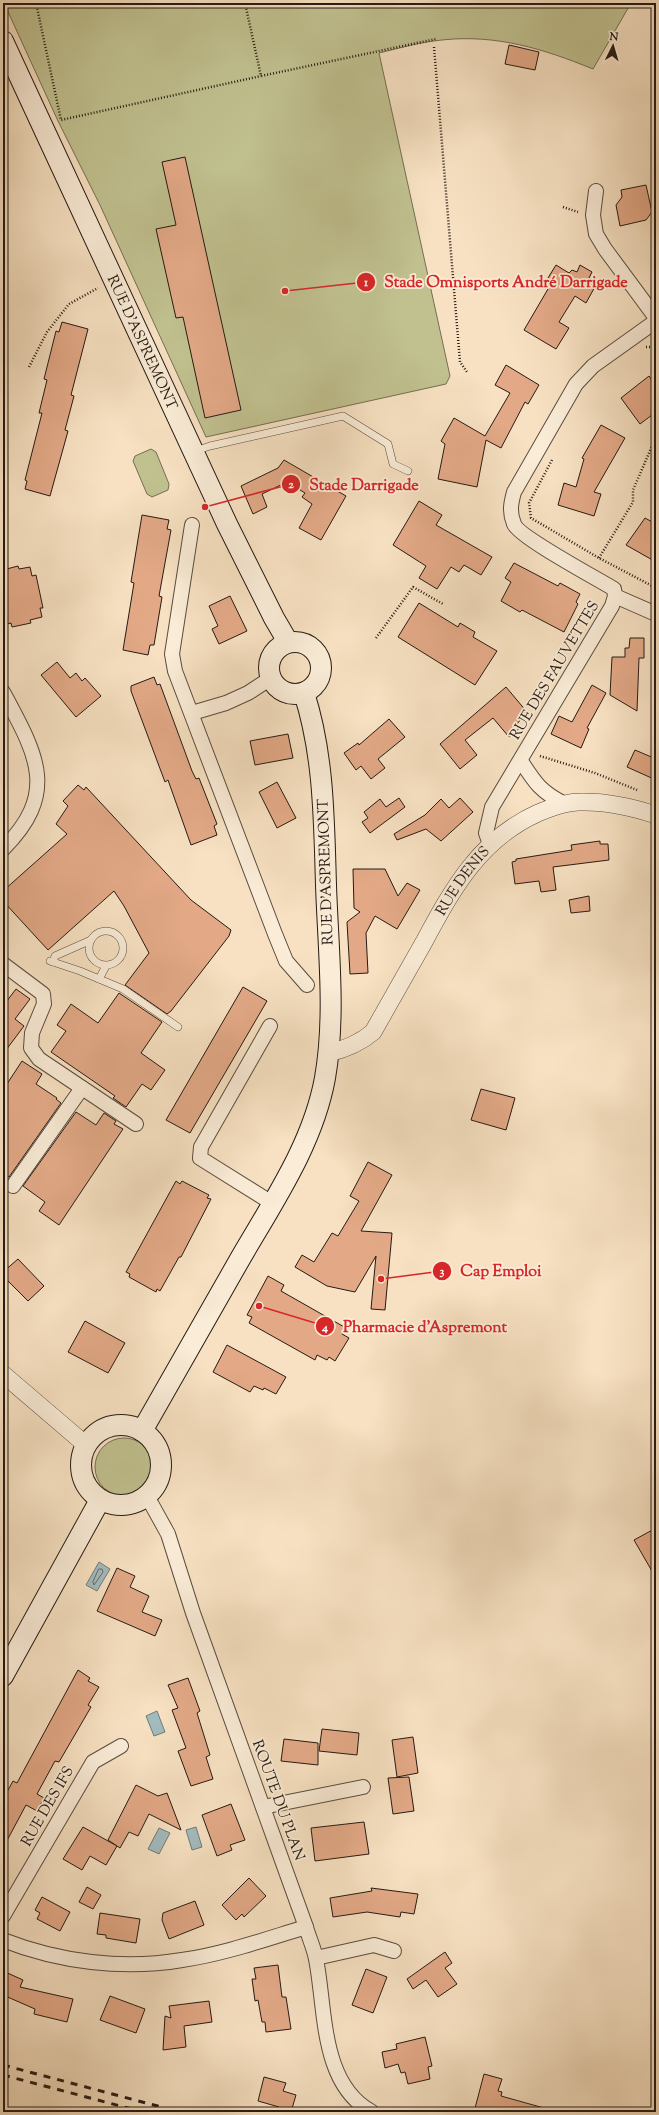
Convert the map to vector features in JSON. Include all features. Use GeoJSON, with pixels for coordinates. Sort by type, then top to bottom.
{"type":"FeatureCollection","features":[{"type":"Feature","properties":{"kind":"main road","name":"RUE D'ASPREMONT"},"geometry":{"type":"LineString","coordinates":[[3,41],[227,524],[274,618],[288,642]]}},
{"type":"Feature","properties":{"kind":"main road"},"geometry":{"type":"LineString","coordinates":[[288,642],[303,642],[316,650],[322,662],[321,675],[315,686],[304,693],[290,694],[279,688],[271,678],[269,663],[275,650],[288,642]]}},
{"type":"Feature","properties":{"kind":"main road","name":"RUE D'ASPREMONT"},"geometry":{"type":"LineString","coordinates":[[142,1431],[306,1141],[323,1088],[329,1053],[330,1015],[323,791],[311,714],[304,693]]}},
{"type":"Feature","properties":{"kind":"main road"},"geometry":{"type":"LineString","coordinates":[[117,1425],[130,1426],[142,1431],[157,1447],[160,1457],[159,1478],[154,1488],[147,1496],[136,1502],[124,1505],[111,1504],[100,1500],[90,1492],[84,1481],[81,1463],[86,1445],[94,1435],[105,1428],[117,1425]]}},
{"type":"Feature","properties":{"kind":"main road"},"geometry":{"type":"LineString","coordinates":[[3,1676],[100,1500]]}},
{"type":"Feature","properties":{"kind":"street"},"geometry":{"type":"LineString","coordinates":[[596,191],[593,215],[596,234],[604,249],[656,318]]}},
{"type":"Feature","properties":{"kind":"street","name":"RUE DES FAUVETTES"},"geometry":{"type":"LineString","coordinates":[[490,844],[486,833],[492,807],[612,606],[615,596],[614,589],[529,537],[514,526],[510,509],[514,492],[576,384],[593,366],[656,321]]}},
{"type":"Feature","properties":{"kind":"street"},"geometry":{"type":"LineString","coordinates":[[192,525],[172,654],[176,671],[280,947],[286,960],[307,985]]}},
{"type":"Feature","properties":{"kind":"street","name":"RUE DES FAUVETTES"},"geometry":{"type":"LineString","coordinates":[[615,596],[656,614]]}},
{"type":"Feature","properties":{"kind":"street"},"geometry":{"type":"LineString","coordinates":[[192,713],[226,703],[248,693],[271,678]]}},
{"type":"Feature","properties":{"kind":"street"},"geometry":{"type":"LineString","coordinates":[[3,692],[28,740],[35,761],[37,780],[36,796],[31,813],[19,832],[3,849]]}},
{"type":"Feature","properties":{"kind":"street","name":"RUE DES FAUVETTES"},"geometry":{"type":"LineString","coordinates":[[523,756],[535,782],[547,795],[565,804]]}},
{"type":"Feature","properties":{"kind":"street","name":"RUE DENIS"},"geometry":{"type":"LineString","coordinates":[[329,1053],[343,1050],[363,1040],[373,1032],[449,896],[473,862],[490,844],[521,821],[550,808],[578,802],[610,803],[656,815]]}},
{"type":"Feature","properties":{"kind":"street"},"geometry":{"type":"LineString","coordinates":[[3,964],[43,994],[44,1004],[32,1033],[31,1048],[39,1059],[136,1124]]}},
{"type":"Feature","properties":{"kind":"street"},"geometry":{"type":"LineString","coordinates":[[270,1026],[201,1147],[200,1158],[272,1203]]}},
{"type":"Feature","properties":{"kind":"street"},"geometry":{"type":"LineString","coordinates":[[13,1186],[82,1088]]}},
{"type":"Feature","properties":{"kind":"street"},"geometry":{"type":"LineString","coordinates":[[3,1374],[86,1445]]}},
{"type":"Feature","properties":{"kind":"street","name":"ROUTE DU PLAN"},"geometry":{"type":"LineString","coordinates":[[147,1496],[168,1534],[193,1613],[306,1927],[316,1958],[331,2056],[342,2082],[361,2106],[372,2112]]}},
{"type":"Feature","properties":{"kind":"street","name":"RUE DES IFS"},"geometry":{"type":"LineString","coordinates":[[3,1916],[93,1762],[121,1746]]}},
{"type":"Feature","properties":{"kind":"street"},"geometry":{"type":"LineString","coordinates":[[263,1807],[363,1787]]}},
{"type":"Feature","properties":{"kind":"street"},"geometry":{"type":"LineString","coordinates":[[3,1940],[24,1948],[62,1958],[100,1963],[140,1963],[182,1960],[306,1927]]}},
{"type":"Feature","properties":{"kind":"street"},"geometry":{"type":"LineString","coordinates":[[316,1958],[374,1945],[394,1951]]}},
{"type":"Feature","properties":{"kind":"lane"},"geometry":{"type":"LineString","coordinates":[[193,452],[210,446],[343,416],[388,444],[393,464],[408,471]]}},
{"type":"Feature","properties":{"kind":"lane"},"geometry":{"type":"LineString","coordinates":[[102,930],[112,931],[120,936],[124,946],[122,956],[115,963],[106,966],[96,962],[90,955],[88,945],[93,936],[102,930]]}},
{"type":"Feature","properties":{"kind":"lane"},"geometry":{"type":"LineString","coordinates":[[91,940],[55,956],[51,962],[123,989],[178,1027]]}},
{"type":"Feature","properties":{"kind":"lane"},"geometry":{"type":"LineString","coordinates":[[99,979],[106,966]]}},
{"type":"Feature","properties":{"kind":"path"},"geometry":{"type":"LineString","coordinates":[[36,3],[61,120],[436,39]]}},
{"type":"Feature","properties":{"kind":"path"},"geometry":{"type":"LineString","coordinates":[[245,3],[261,76]]}},
{"type":"Feature","properties":{"kind":"path"},"geometry":{"type":"LineString","coordinates":[[434,47],[460,362],[468,372]]}},
{"type":"Feature","properties":{"kind":"path"},"geometry":{"type":"LineString","coordinates":[[29,367],[47,332],[69,304],[114,280]]}},
{"type":"Feature","properties":{"kind":"path"},"geometry":{"type":"LineString","coordinates":[[642,348],[656,347]]}},
{"type":"Feature","properties":{"kind":"path"},"geometry":{"type":"LineString","coordinates":[[599,558],[633,502],[632,490],[656,437]]}},
{"type":"Feature","properties":{"kind":"path"},"geometry":{"type":"LineString","coordinates":[[555,456],[529,503],[531,518],[599,558],[656,588]]}},
{"type":"Feature","properties":{"kind":"path"},"geometry":{"type":"LineString","coordinates":[[376,638],[413,587],[443,604]]}},
{"type":"Feature","properties":{"kind":"path"},"geometry":{"type":"LineString","coordinates":[[523,756],[595,773],[642,793]]}},
{"type":"Feature","properties":{"kind":"green space"},"geometry":{"type":"Polygon","coordinates":[[[4,3],[631,3],[593,69],[538,49],[501,41],[481,39],[434,41],[410,45],[379,53],[450,376],[446,384],[206,437],[100,205],[58,121],[4,3]]]}},
{"type":"Feature","properties":{"kind":"green space"},"geometry":{"type":"Polygon","coordinates":[[[151,449],[156,452],[169,484],[168,490],[152,497],[147,494],[133,461],[135,456],[151,449]]]}},
{"type":"Feature","properties":{"kind":"green space"},"geometry":{"type":"Polygon","coordinates":[[[124,1438],[140,1443],[148,1451],[153,1467],[148,1483],[140,1491],[124,1496],[108,1491],[100,1483],[95,1467],[100,1451],[108,1443],[124,1438]]]}},
{"type":"Feature","properties":{"kind":"water"},"geometry":{"type":"Polygon","coordinates":[[[99,1562],[110,1569],[97,1591],[86,1585],[99,1562]]]}},
{"type":"Feature","properties":{"kind":"water"},"geometry":{"type":"Polygon","coordinates":[[[157,1711],[165,1732],[154,1736],[146,1716],[157,1711]]]}},
{"type":"Feature","properties":{"kind":"water"},"geometry":{"type":"Polygon","coordinates":[[[196,1827],[202,1847],[192,1850],[186,1830],[196,1827]]]}},
{"type":"Feature","properties":{"kind":"water"},"geometry":{"type":"Polygon","coordinates":[[[159,1828],[170,1833],[159,1854],[148,1849],[159,1828]]]}},
{"type":"Feature","properties":{"kind":"building"},"geometry":{"type":"Polygon","coordinates":[[[509,45],[539,52],[535,70],[505,64],[509,45]]]}},
{"type":"Feature","properties":{"kind":"building"},"geometry":{"type":"Polygon","coordinates":[[[185,157],[241,410],[205,418],[183,317],[176,318],[156,229],[176,225],[162,162],[185,157]]]}},
{"type":"Feature","properties":{"kind":"building"},"geometry":{"type":"Polygon","coordinates":[[[646,185],[652,212],[646,220],[620,226],[616,205],[622,197],[621,190],[646,185]]]}},
{"type":"Feature","properties":{"kind":"building"},"geometry":{"type":"Polygon","coordinates":[[[556,265],[569,273],[572,270],[577,272],[580,265],[592,272],[589,278],[597,283],[586,303],[575,296],[559,322],[569,328],[556,349],[524,330],[548,289],[543,286],[556,265]]]}},
{"type":"Feature","properties":{"kind":"building"},"geometry":{"type":"Polygon","coordinates":[[[62,322],[88,329],[71,395],[74,396],[65,430],[68,431],[50,496],[25,489],[27,481],[25,480],[42,413],[39,413],[47,380],[44,379],[56,331],[59,332],[62,322]]]}},
{"type":"Feature","properties":{"kind":"building"},"geometry":{"type":"Polygon","coordinates":[[[506,365],[539,385],[528,404],[525,402],[501,448],[486,440],[477,487],[438,479],[445,444],[441,441],[454,418],[485,436],[510,393],[495,385],[506,365]]]}},
{"type":"Feature","properties":{"kind":"building"},"geometry":{"type":"Polygon","coordinates":[[[649,376],[656,386],[656,412],[640,424],[621,398],[649,376]]]}},
{"type":"Feature","properties":{"kind":"building"},"geometry":{"type":"Polygon","coordinates":[[[601,425],[625,438],[594,492],[601,494],[594,516],[558,505],[564,483],[576,487],[584,459],[582,458],[601,425]]]}},
{"type":"Feature","properties":{"kind":"building"},"geometry":{"type":"Polygon","coordinates":[[[284,460],[346,496],[321,540],[299,528],[312,504],[302,497],[305,493],[287,482],[262,494],[267,507],[253,514],[241,486],[278,468],[284,460]]]}},
{"type":"Feature","properties":{"kind":"building"},"geometry":{"type":"Polygon","coordinates":[[[419,501],[442,515],[436,525],[492,557],[481,575],[464,565],[459,572],[451,567],[437,589],[419,578],[426,566],[393,545],[419,501]]]}},
{"type":"Feature","properties":{"kind":"building"},"geometry":{"type":"Polygon","coordinates":[[[142,515],[169,520],[167,529],[171,530],[159,596],[162,597],[154,645],[150,645],[148,655],[123,650],[134,583],[131,582],[142,515]]]}},
{"type":"Feature","properties":{"kind":"building"},"geometry":{"type":"Polygon","coordinates":[[[645,518],[656,524],[656,562],[626,545],[645,518]]]}},
{"type":"Feature","properties":{"kind":"building"},"geometry":{"type":"Polygon","coordinates":[[[514,563],[558,586],[560,583],[580,594],[576,602],[578,604],[564,632],[522,610],[520,612],[501,601],[511,582],[505,578],[514,563]]]}},
{"type":"Feature","properties":{"kind":"building"},"geometry":{"type":"Polygon","coordinates":[[[18,566],[19,569],[30,567],[32,576],[36,575],[43,608],[40,608],[42,617],[30,620],[31,623],[12,627],[11,623],[3,625],[3,570],[18,566]]]}},
{"type":"Feature","properties":{"kind":"building"},"geometry":{"type":"Polygon","coordinates":[[[230,596],[247,631],[219,644],[212,629],[218,626],[209,606],[230,596]]]}},
{"type":"Feature","properties":{"kind":"building"},"geometry":{"type":"Polygon","coordinates":[[[419,603],[458,627],[460,623],[475,632],[473,637],[497,651],[475,685],[398,637],[419,603]]]}},
{"type":"Feature","properties":{"kind":"building"},"geometry":{"type":"Polygon","coordinates":[[[630,638],[644,638],[644,658],[639,658],[637,711],[610,695],[612,657],[625,657],[625,648],[629,648],[630,638]]]}},
{"type":"Feature","properties":{"kind":"building"},"geometry":{"type":"Polygon","coordinates":[[[57,662],[70,678],[76,673],[82,681],[85,678],[101,696],[76,717],[41,675],[57,662]]]}},
{"type":"Feature","properties":{"kind":"building"},"geometry":{"type":"Polygon","coordinates":[[[154,677],[157,685],[160,684],[192,771],[196,779],[199,778],[217,824],[214,826],[217,835],[191,845],[168,780],[165,782],[131,691],[131,686],[154,677]]]}},
{"type":"Feature","properties":{"kind":"building"},"geometry":{"type":"Polygon","coordinates":[[[592,685],[606,693],[587,728],[589,729],[581,748],[551,734],[559,716],[572,722],[592,685]]]}},
{"type":"Feature","properties":{"kind":"building"},"geometry":{"type":"Polygon","coordinates":[[[506,687],[527,712],[516,725],[519,729],[509,737],[493,718],[465,740],[477,755],[460,769],[440,744],[506,687]]]}},
{"type":"Feature","properties":{"kind":"building"},"geometry":{"type":"Polygon","coordinates":[[[389,719],[405,737],[378,759],[385,768],[371,779],[361,766],[356,770],[344,753],[358,743],[359,745],[389,719]]]}},
{"type":"Feature","properties":{"kind":"building"},"geometry":{"type":"Polygon","coordinates":[[[288,734],[293,758],[255,765],[250,741],[288,734]]]}},
{"type":"Feature","properties":{"kind":"building"},"geometry":{"type":"Polygon","coordinates":[[[635,750],[656,759],[656,780],[627,767],[635,750]]]}},
{"type":"Feature","properties":{"kind":"building"},"geometry":{"type":"Polygon","coordinates":[[[277,782],[296,818],[277,828],[259,792],[277,782]]]}},
{"type":"Feature","properties":{"kind":"building"},"geometry":{"type":"Polygon","coordinates":[[[78,785],[84,790],[86,787],[191,900],[231,930],[229,936],[171,1011],[167,1014],[125,985],[149,953],[124,906],[114,891],[48,950],[3,901],[3,891],[67,834],[56,824],[68,806],[63,801],[78,785]]]}},
{"type":"Feature","properties":{"kind":"building"},"geometry":{"type":"Polygon","coordinates":[[[399,798],[405,807],[370,833],[362,822],[368,818],[364,812],[380,799],[386,807],[399,798]]]}},
{"type":"Feature","properties":{"kind":"building"},"geometry":{"type":"Polygon","coordinates":[[[460,798],[473,812],[441,841],[426,829],[397,840],[394,834],[425,815],[441,799],[449,808],[460,798]]]}},
{"type":"Feature","properties":{"kind":"building"},"geometry":{"type":"Polygon","coordinates":[[[600,841],[600,844],[608,844],[609,860],[553,867],[556,890],[541,892],[539,881],[515,884],[512,862],[516,861],[516,859],[572,850],[571,845],[600,841]]]}},
{"type":"Feature","properties":{"kind":"building"},"geometry":{"type":"Polygon","coordinates":[[[353,869],[385,869],[398,896],[407,883],[420,890],[397,929],[375,916],[366,933],[368,973],[350,974],[347,922],[360,912],[354,908],[353,869]]]}},
{"type":"Feature","properties":{"kind":"building"},"geometry":{"type":"Polygon","coordinates":[[[589,896],[590,911],[571,913],[569,900],[589,896]]]}},
{"type":"Feature","properties":{"kind":"building"},"geometry":{"type":"Polygon","coordinates":[[[243,987],[267,1001],[190,1133],[166,1120],[243,987]]]}},
{"type":"Feature","properties":{"kind":"building"},"geometry":{"type":"Polygon","coordinates":[[[16,989],[30,999],[15,1019],[24,1026],[3,1054],[3,1006],[16,989]]]}},
{"type":"Feature","properties":{"kind":"building"},"geometry":{"type":"Polygon","coordinates":[[[119,993],[162,1022],[141,1053],[165,1070],[151,1090],[142,1084],[126,1107],[113,1098],[115,1096],[51,1052],[66,1031],[57,1025],[71,1004],[98,1023],[119,993]]]}},
{"type":"Feature","properties":{"kind":"building"},"geometry":{"type":"Polygon","coordinates":[[[22,1061],[42,1074],[36,1084],[57,1098],[56,1099],[61,1103],[9,1177],[3,1173],[3,1090],[22,1061]]]}},
{"type":"Feature","properties":{"kind":"building"},"geometry":{"type":"Polygon","coordinates":[[[481,1089],[515,1098],[506,1130],[471,1120],[481,1089]]]}},
{"type":"Feature","properties":{"kind":"building"},"geometry":{"type":"Polygon","coordinates":[[[76,1112],[96,1125],[104,1113],[116,1121],[114,1124],[123,1129],[59,1225],[39,1211],[45,1202],[23,1186],[76,1112]]]}},
{"type":"Feature","properties":{"kind":"building"},"geometry":{"type":"Polygon","coordinates":[[[368,1162],[392,1175],[361,1231],[392,1233],[385,1310],[371,1309],[376,1256],[355,1292],[327,1286],[295,1267],[302,1255],[314,1262],[332,1233],[338,1236],[359,1201],[350,1196],[368,1162]]]}},
{"type":"Feature","properties":{"kind":"building"},"geometry":{"type":"Polygon","coordinates":[[[176,1181],[180,1184],[182,1181],[209,1195],[207,1198],[211,1199],[181,1257],[179,1257],[160,1291],[157,1289],[156,1292],[129,1277],[130,1274],[126,1272],[176,1181]]]}},
{"type":"Feature","properties":{"kind":"building"},"geometry":{"type":"Polygon","coordinates":[[[18,1259],[44,1286],[28,1301],[3,1276],[3,1272],[18,1259]]]}},
{"type":"Feature","properties":{"kind":"building"},"geometry":{"type":"Polygon","coordinates":[[[268,1276],[284,1285],[281,1291],[346,1328],[342,1334],[349,1338],[335,1361],[329,1357],[327,1360],[317,1355],[315,1360],[249,1323],[252,1317],[247,1315],[268,1276]]]}},
{"type":"Feature","properties":{"kind":"building"},"geometry":{"type":"Polygon","coordinates":[[[85,1321],[125,1343],[108,1373],[68,1352],[85,1321]]]}},
{"type":"Feature","properties":{"kind":"building"},"geometry":{"type":"Polygon","coordinates":[[[227,1345],[286,1377],[276,1394],[264,1388],[263,1390],[254,1386],[250,1392],[213,1372],[227,1345]]]}},
{"type":"Feature","properties":{"kind":"building"},"geometry":{"type":"Polygon","coordinates":[[[656,1528],[656,1578],[634,1540],[656,1528]]]}},
{"type":"Feature","properties":{"kind":"building"},"geometry":{"type":"Polygon","coordinates":[[[117,1568],[135,1576],[130,1587],[149,1596],[142,1612],[162,1620],[155,1636],[97,1611],[117,1568]]]}},
{"type":"Feature","properties":{"kind":"building"},"geometry":{"type":"Polygon","coordinates":[[[78,1670],[90,1678],[88,1681],[99,1687],[88,1705],[91,1707],[59,1762],[55,1761],[37,1794],[44,1798],[37,1811],[26,1805],[3,1848],[3,1799],[13,1781],[17,1783],[78,1670]]]}},
{"type":"Feature","properties":{"kind":"building"},"geometry":{"type":"Polygon","coordinates":[[[188,1678],[200,1711],[197,1713],[210,1755],[206,1757],[213,1779],[191,1786],[178,1751],[186,1748],[172,1710],[178,1708],[168,1685],[188,1678]]]}},
{"type":"Feature","properties":{"kind":"building"},"geometry":{"type":"Polygon","coordinates":[[[322,1729],[359,1733],[357,1755],[319,1751],[322,1729]]]}},
{"type":"Feature","properties":{"kind":"building"},"geometry":{"type":"Polygon","coordinates":[[[413,1737],[418,1773],[397,1777],[392,1740],[413,1737]]]}},
{"type":"Feature","properties":{"kind":"building"},"geometry":{"type":"Polygon","coordinates":[[[284,1739],[318,1743],[318,1765],[281,1761],[284,1739]]]}},
{"type":"Feature","properties":{"kind":"building"},"geometry":{"type":"Polygon","coordinates":[[[409,1777],[414,1811],[393,1814],[388,1778],[409,1777]]]}},
{"type":"Feature","properties":{"kind":"building"},"geometry":{"type":"Polygon","coordinates":[[[136,1785],[158,1796],[167,1793],[181,1830],[149,1814],[138,1836],[129,1832],[120,1848],[108,1840],[136,1785]]]}},
{"type":"Feature","properties":{"kind":"building"},"geometry":{"type":"Polygon","coordinates":[[[231,1804],[245,1840],[230,1845],[232,1850],[217,1856],[202,1815],[231,1804]]]}},
{"type":"Feature","properties":{"kind":"building"},"geometry":{"type":"Polygon","coordinates":[[[364,1822],[369,1854],[315,1861],[311,1828],[364,1822]]]}},
{"type":"Feature","properties":{"kind":"building"},"geometry":{"type":"Polygon","coordinates":[[[83,1827],[117,1846],[106,1865],[90,1856],[82,1870],[63,1859],[83,1827]]]}},
{"type":"Feature","properties":{"kind":"building"},"geometry":{"type":"Polygon","coordinates":[[[249,1878],[266,1896],[244,1917],[242,1914],[236,1920],[222,1905],[249,1878]]]}},
{"type":"Feature","properties":{"kind":"building"},"geometry":{"type":"Polygon","coordinates":[[[87,1887],[101,1895],[93,1909],[79,1902],[87,1887]]]}},
{"type":"Feature","properties":{"kind":"building"},"geometry":{"type":"Polygon","coordinates":[[[371,1888],[418,1894],[414,1914],[401,1912],[400,1917],[367,1912],[333,1917],[330,1898],[372,1891],[371,1888]]]}},
{"type":"Feature","properties":{"kind":"building"},"geometry":{"type":"Polygon","coordinates":[[[42,1897],[70,1912],[60,1931],[37,1919],[40,1913],[35,1910],[42,1897]]]}},
{"type":"Feature","properties":{"kind":"building"},"geometry":{"type":"Polygon","coordinates":[[[195,1901],[204,1925],[169,1939],[162,1920],[163,1913],[195,1901]]]}},
{"type":"Feature","properties":{"kind":"building"},"geometry":{"type":"Polygon","coordinates":[[[100,1913],[140,1919],[136,1943],[106,1938],[106,1935],[97,1934],[100,1913]]]}},
{"type":"Feature","properties":{"kind":"building"},"geometry":{"type":"Polygon","coordinates":[[[445,1952],[452,1963],[445,1968],[457,1984],[438,1997],[426,1980],[413,1989],[407,1979],[445,1952]]]}},
{"type":"Feature","properties":{"kind":"building"},"geometry":{"type":"Polygon","coordinates":[[[278,1965],[282,1997],[286,1997],[291,2029],[266,2032],[265,2022],[262,2022],[258,2000],[255,2001],[252,1979],[256,1979],[254,1968],[278,1965]]]}},
{"type":"Feature","properties":{"kind":"building"},"geometry":{"type":"Polygon","coordinates":[[[366,1969],[387,1977],[373,2013],[352,2005],[366,1969]]]}},
{"type":"Feature","properties":{"kind":"building"},"geometry":{"type":"Polygon","coordinates":[[[3,1971],[23,1980],[20,1987],[73,1999],[67,2022],[34,2014],[35,2009],[3,1995],[3,1971]]]}},
{"type":"Feature","properties":{"kind":"building"},"geometry":{"type":"Polygon","coordinates":[[[110,1996],[145,2009],[136,2033],[100,2020],[110,1996]]]}},
{"type":"Feature","properties":{"kind":"building"},"geometry":{"type":"Polygon","coordinates":[[[209,2001],[212,2022],[184,2026],[186,2047],[163,2050],[165,2016],[171,2018],[169,2006],[209,2001]]]}},
{"type":"Feature","properties":{"kind":"building"},"geometry":{"type":"Polygon","coordinates":[[[425,2037],[432,2066],[428,2067],[430,2079],[408,2084],[405,2072],[401,2073],[398,2064],[385,2068],[382,2052],[397,2049],[396,2044],[425,2037]]]}},
{"type":"Feature","properties":{"kind":"building"},"geometry":{"type":"Polygon","coordinates":[[[484,2074],[502,2079],[498,2091],[502,2092],[501,2096],[544,2108],[543,2112],[474,2112],[484,2074]]]}},
{"type":"Feature","properties":{"kind":"building"},"geometry":{"type":"Polygon","coordinates":[[[264,2077],[286,2083],[283,2091],[296,2095],[291,2112],[278,2112],[279,2107],[258,2101],[264,2077]]]}},
{"type":"Feature","properties":{"kind":"railway"},"geometry":{"type":"LineString","coordinates":[[3,2065],[180,2112]]}},
{"type":"Feature","properties":{"kind":"railway"},"geometry":{"type":"LineString","coordinates":[[3,2075],[143,2112]]}},
{"type":"Feature","properties":{"kind":"place","name":"Stade Omnisports André Darrigade"},"geometry":{"type":"Point","coordinates":[285,291]}},
{"type":"Feature","properties":{"kind":"place","name":"Stade Darrigade"},"geometry":{"type":"Point","coordinates":[205,507]}},
{"type":"Feature","properties":{"kind":"place","name":"Cap Emploi"},"geometry":{"type":"Point","coordinates":[381,1279]}},
{"type":"Feature","properties":{"kind":"place","name":"Pharmacie d'Aspremont"},"geometry":{"type":"Point","coordinates":[259,1306]}}]}
